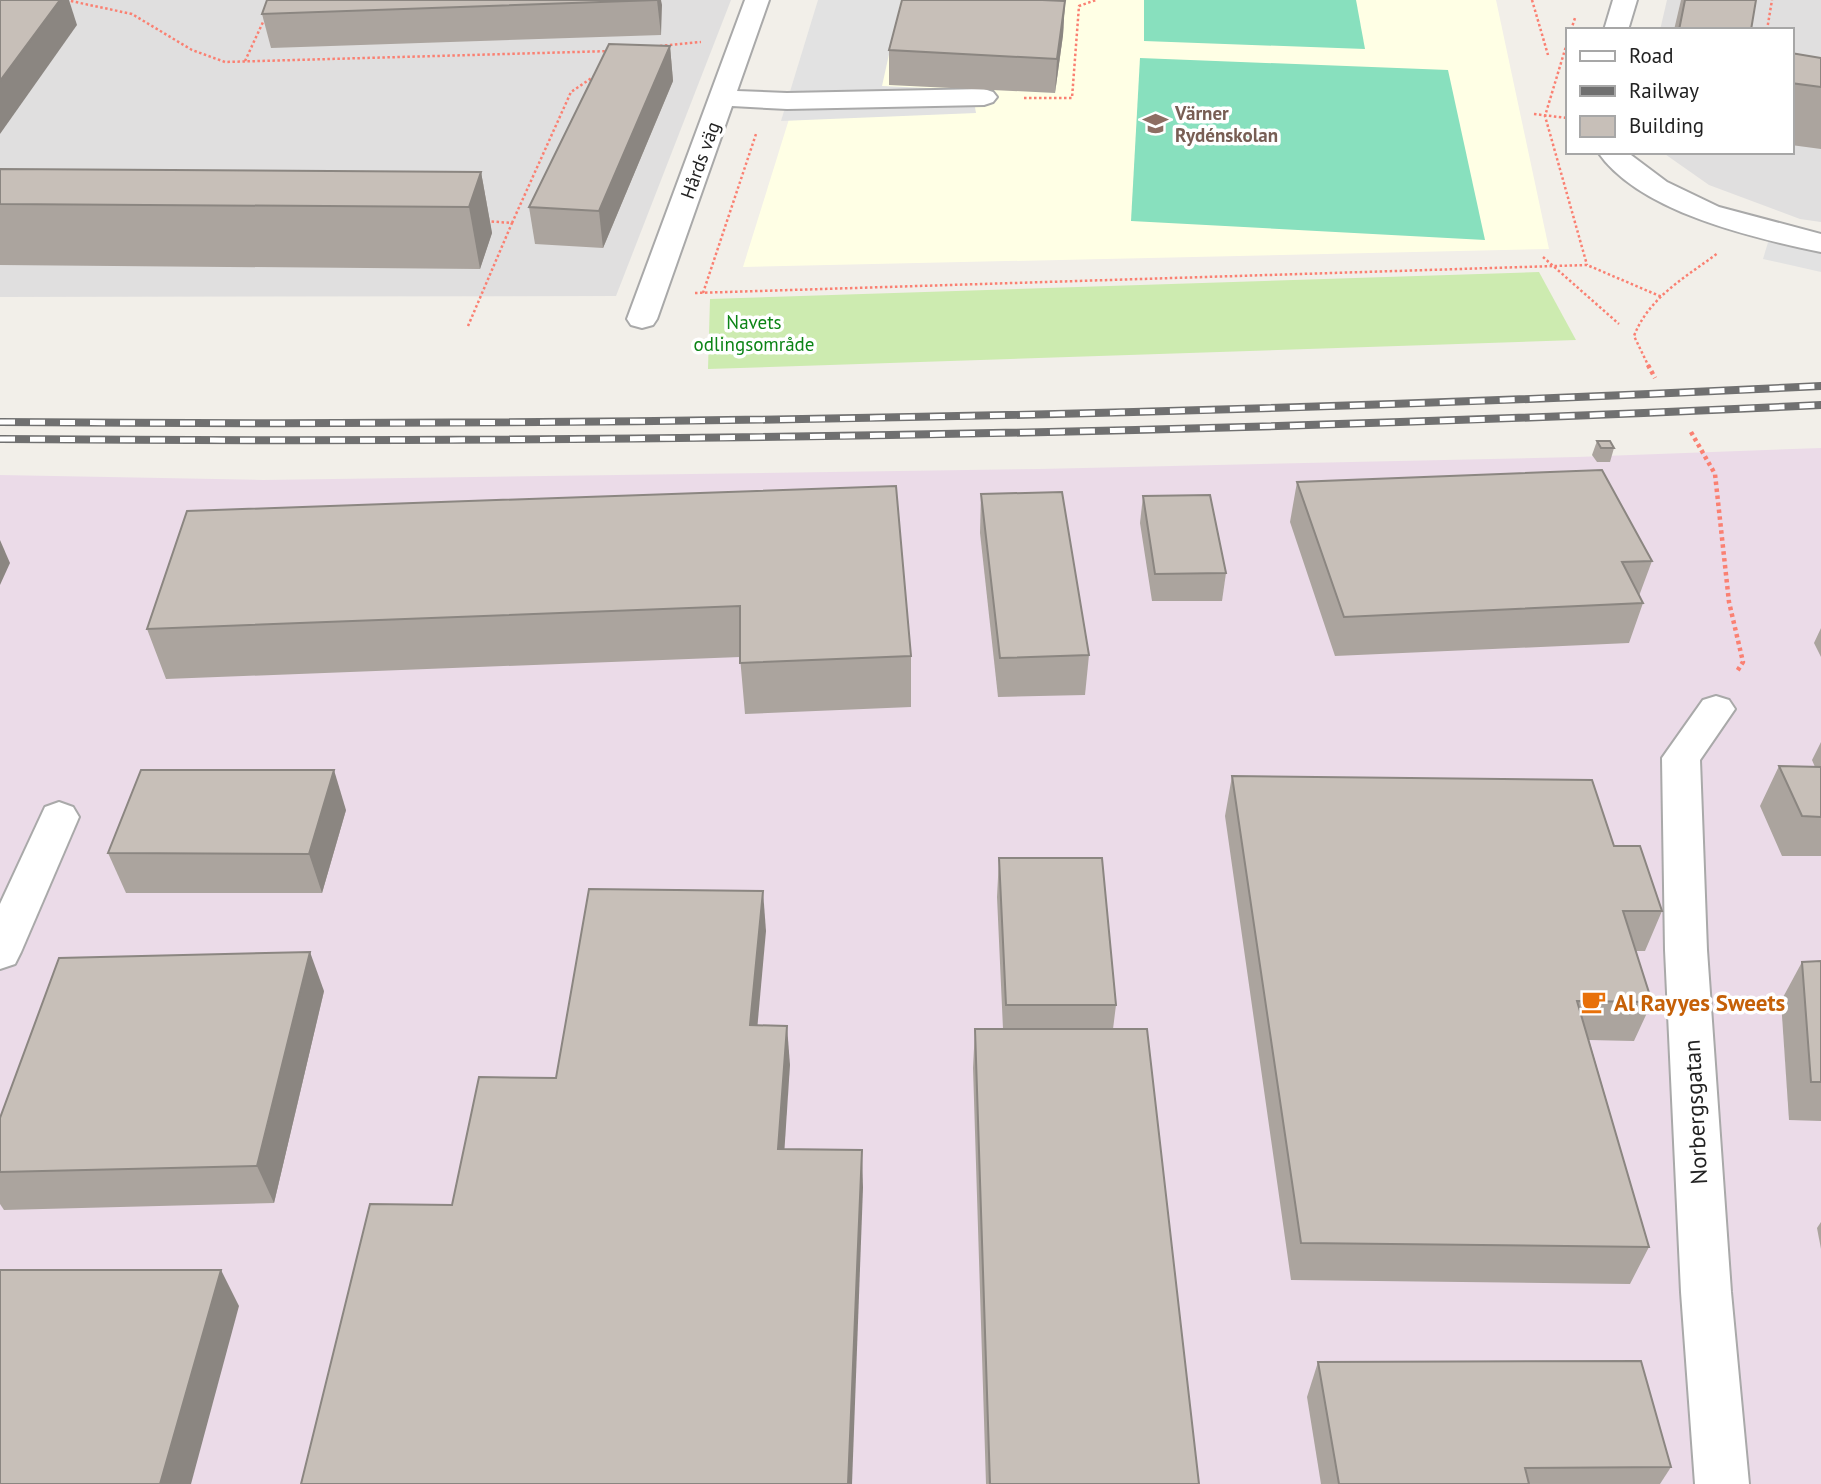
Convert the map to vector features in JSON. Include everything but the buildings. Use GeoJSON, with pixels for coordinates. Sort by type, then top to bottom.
{"type":"FeatureCollection","features":[{"type":"Feature","properties":{"kind":"street","name":"Hårds väg"},"geometry":{"type":"LineString","coordinates":[[642,319],[757,0]]}},
{"type":"Feature","properties":{"kind":"street"},"geometry":{"type":"LineString","coordinates":[[1617,28],[1625,0]]}},
{"type":"Feature","properties":{"kind":"street"},"geometry":{"type":"LineString","coordinates":[[722,98],[767,100],[984,97]]}},
{"type":"Feature","properties":{"kind":"street"},"geometry":{"type":"LineString","coordinates":[[1613,154],[1654,187],[1685,204],[1750,228],[1821,243]]}},
{"type":"Feature","properties":{"kind":"street","name":"Norbergsgatan"},"geometry":{"type":"LineString","coordinates":[[1716,709],[1681,758],[1687,964],[1706,1292],[1722,1484]]}},
{"type":"Feature","properties":{"kind":"street"},"geometry":{"type":"LineString","coordinates":[[0,952],[59,817]]}},
{"type":"Feature","properties":{"kind":"path"},"geometry":{"type":"LineString","coordinates":[[66,0],[132,15],[192,50],[225,62],[622,51]]}},
{"type":"Feature","properties":{"kind":"path"},"geometry":{"type":"LineString","coordinates":[[984,97],[1072,98],[1079,6],[1096,0]]}},
{"type":"Feature","properties":{"kind":"path"},"geometry":{"type":"LineString","coordinates":[[1532,0],[1548,55]]}},
{"type":"Feature","properties":{"kind":"path"},"geometry":{"type":"LineString","coordinates":[[1767,28],[1772,0]]}},
{"type":"Feature","properties":{"kind":"path"},"geometry":{"type":"LineString","coordinates":[[245,61],[263,22],[276,18]]}},
{"type":"Feature","properties":{"kind":"path"},"geometry":{"type":"LineString","coordinates":[[647,47],[685,42],[712,43]]}},
{"type":"Feature","properties":{"kind":"path"},"geometry":{"type":"LineString","coordinates":[[1566,46],[1545,116],[1587,265]]}},
{"type":"Feature","properties":{"kind":"path"},"geometry":{"type":"LineString","coordinates":[[468,326],[570,92],[602,70]]}},
{"type":"Feature","properties":{"kind":"path"},"geometry":{"type":"LineString","coordinates":[[703,293],[767,100]]}},
{"type":"Feature","properties":{"kind":"path"},"geometry":{"type":"LineString","coordinates":[[1534,114],[1566,118]]}},
{"type":"Feature","properties":{"kind":"path"},"geometry":{"type":"LineString","coordinates":[[485,221],[512,223]]}},
{"type":"Feature","properties":{"kind":"path"},"geometry":{"type":"LineString","coordinates":[[1655,377],[1634,336],[1637,323],[1662,297],[1750,228]]}},
{"type":"Feature","properties":{"kind":"path"},"geometry":{"type":"LineString","coordinates":[[1543,257],[1619,324]]}},
{"type":"Feature","properties":{"kind":"path"},"geometry":{"type":"LineString","coordinates":[[652,294],[1587,265],[1662,297]]}},
{"type":"Feature","properties":{"kind":"path"},"geometry":{"type":"LineString","coordinates":[[1691,432],[1715,474],[1729,602],[1743,662],[1716,709]]}},
{"type":"Feature","properties":{"kind":"shaded area"},"geometry":{"type":"Polygon","coordinates":[[[0,0],[731,0],[616,296],[0,297],[0,0]]]}},
{"type":"Feature","properties":{"kind":"shaded area"},"geometry":{"type":"Polygon","coordinates":[[[818,0],[901,0],[882,86],[972,90],[976,113],[781,121],[818,0]]]}},
{"type":"Feature","properties":{"kind":"shaded area","name":"Värner Rydénskolan"},"geometry":{"type":"Polygon","coordinates":[[[826,0],[1496,0],[1549,249],[743,267],[826,0]]]}},
{"type":"Feature","properties":{"kind":"shaded area"},"geometry":{"type":"Polygon","coordinates":[[[1667,0],[1821,0],[1821,222],[1800,219],[1709,185],[1665,154],[1793,154],[1793,28],[1660,28],[1667,0]]]}},
{"type":"Feature","properties":{"kind":"shaded area"},"geometry":{"type":"Polygon","coordinates":[[[1769,239],[1821,250],[1821,272],[1763,259],[1769,239]]]}},
{"type":"Feature","properties":{"kind":"shaded area"},"geometry":{"type":"Polygon","coordinates":[[[1821,448],[1821,1484],[0,1484],[0,475],[263,480],[1039,469],[1577,457],[1821,448]]]}},
{"type":"Feature","properties":{"kind":"green space"},"geometry":{"type":"Polygon","coordinates":[[[1144,0],[1356,0],[1365,49],[1144,41],[1144,0]]]}},
{"type":"Feature","properties":{"kind":"green space"},"geometry":{"type":"Polygon","coordinates":[[[1140,58],[1448,70],[1485,240],[1131,221],[1140,58]]]}},
{"type":"Feature","properties":{"kind":"green space","name":"Navets odlingsområde"},"geometry":{"type":"Polygon","coordinates":[[[1539,272],[1576,340],[708,369],[710,299],[1539,272]]]}},
{"type":"Feature","properties":{"kind":"railway"},"geometry":{"type":"LineString","coordinates":[[0,422],[456,423],[911,417],[1366,405],[1821,386]]}},
{"type":"Feature","properties":{"kind":"railway"},"geometry":{"type":"LineString","coordinates":[[0,439],[456,440],[911,435],[1366,423],[1821,405]]}},
{"type":"Feature","properties":{"kind":"place","name":"Värner Rydénskolan"},"geometry":{"type":"Point","coordinates":[1155,124]}},
{"type":"Feature","properties":{"kind":"place","name":"Al Rayyes Sweets"},"geometry":{"type":"Point","coordinates":[1594,1002]}}]}
